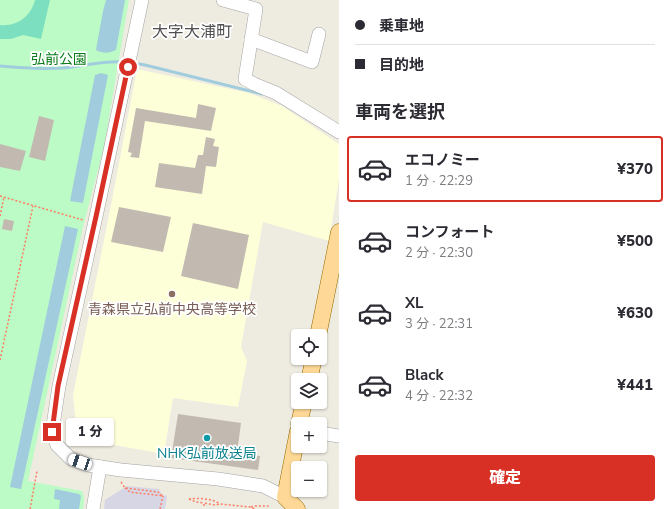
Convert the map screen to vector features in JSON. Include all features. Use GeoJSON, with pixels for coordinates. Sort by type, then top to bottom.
{"type":"FeatureCollection","features":[{"type":"Feature","properties":{"kind":"main road"},"geometry":{"type":"LineString","coordinates":[[319,329],[339,232]]}},
{"type":"Feature","properties":{"kind":"main road"},"geometry":{"type":"LineString","coordinates":[[293,453],[284,497],[297,509]]}},
{"type":"Feature","properties":{"kind":"street"},"geometry":{"type":"LineString","coordinates":[[142,0],[95,224],[58,386],[52,432],[57,445],[71,459],[88,465],[225,480],[263,486],[284,497]]}},
{"type":"Feature","properties":{"kind":"street"},"geometry":{"type":"LineString","coordinates":[[223,0],[256,9],[245,79],[276,93],[339,132]]}},
{"type":"Feature","properties":{"kind":"street"},"geometry":{"type":"LineString","coordinates":[[252,39],[312,62],[319,34]]}},
{"type":"Feature","properties":{"kind":"street"},"geometry":{"type":"LineString","coordinates":[[327,434],[339,436]]}},
{"type":"Feature","properties":{"kind":"street"},"geometry":{"type":"LineString","coordinates":[[93,509],[100,467]]}},
{"type":"Feature","properties":{"kind":"path"},"geometry":{"type":"LineString","coordinates":[[0,196],[95,224]]}},
{"type":"Feature","properties":{"kind":"path"},"geometry":{"type":"LineString","coordinates":[[0,216],[4,197]]}},
{"type":"Feature","properties":{"kind":"path"},"geometry":{"type":"LineString","coordinates":[[0,360],[33,206]]}},
{"type":"Feature","properties":{"kind":"path"},"geometry":{"type":"LineString","coordinates":[[30,509],[37,471]]}},
{"type":"Feature","properties":{"kind":"path"},"geometry":{"type":"LineString","coordinates":[[120,480],[125,488],[130,492],[163,496]]}},
{"type":"Feature","properties":{"kind":"path"},"geometry":{"type":"LineString","coordinates":[[125,488],[158,492],[163,496]]}},
{"type":"Feature","properties":{"kind":"path"},"geometry":{"type":"LineString","coordinates":[[143,494],[144,490]]}},
{"type":"Feature","properties":{"kind":"path"},"geometry":{"type":"LineString","coordinates":[[160,509],[163,496]]}},
{"type":"Feature","properties":{"kind":"path"},"geometry":{"type":"LineString","coordinates":[[220,504],[216,501],[197,498],[189,499],[196,502],[215,505],[220,504],[250,507],[268,506],[267,509]]}},
{"type":"Feature","properties":{"kind":"path"},"geometry":{"type":"LineString","coordinates":[[250,507],[255,509]]}},
{"type":"Feature","properties":{"kind":"shaded area","name":"青森県立弘前中央高等学校"},"geometry":{"type":"Polygon","coordinates":[[[137,69],[249,93],[282,106],[339,144],[339,179],[329,241],[263,222],[241,347],[247,361],[238,407],[173,398],[164,454],[92,441],[76,424],[73,395],[137,69]]]}},
{"type":"Feature","properties":{"kind":"shaded area"},"geometry":{"type":"Polygon","coordinates":[[[127,486],[159,489],[162,495],[167,496],[165,509],[104,509],[105,500],[127,486]]]}},
{"type":"Feature","properties":{"kind":"green space","name":"弘前公園"},"geometry":{"type":"Polygon","coordinates":[[[0,0],[129,0],[104,147],[83,227],[28,481],[82,491],[84,497],[83,509],[0,509],[0,0]]]}},
{"type":"Feature","properties":{"kind":"green space"},"geometry":{"type":"Polygon","coordinates":[[[35,0],[50,0],[41,39],[23,35],[11,39],[0,39],[0,25],[12,24],[22,19],[30,11],[35,0]]]}},
{"type":"Feature","properties":{"kind":"water"},"geometry":{"type":"Polygon","coordinates":[[[106,0],[125,0],[116,50],[106,53],[96,50],[106,0]]]}},
{"type":"Feature","properties":{"kind":"water"},"geometry":{"type":"Polygon","coordinates":[[[101,73],[108,75],[83,203],[70,201],[95,75],[101,73]]]}},
{"type":"Feature","properties":{"kind":"water"},"geometry":{"type":"Polygon","coordinates":[[[65,226],[78,229],[21,489],[10,487],[65,226]]]}},
{"type":"Feature","properties":{"kind":"water"},"geometry":{"type":"Polygon","coordinates":[[[55,489],[79,494],[81,496],[79,509],[59,509],[60,500],[54,499],[55,489]]]}},
{"type":"Feature","properties":{"kind":"building"},"geometry":{"type":"Polygon","coordinates":[[[198,104],[216,108],[211,131],[145,121],[139,158],[130,157],[132,153],[128,152],[136,108],[196,118],[198,104]]]}},
{"type":"Feature","properties":{"kind":"building"},"geometry":{"type":"Polygon","coordinates":[[[39,116],[54,120],[45,161],[29,157],[39,116]]]}},
{"type":"Feature","properties":{"kind":"building"},"geometry":{"type":"Polygon","coordinates":[[[206,137],[215,139],[213,146],[219,147],[216,167],[206,166],[202,194],[155,187],[159,163],[195,168],[198,155],[203,155],[206,137]]]}},
{"type":"Feature","properties":{"kind":"building"},"geometry":{"type":"Polygon","coordinates":[[[0,144],[26,151],[20,171],[0,167],[0,144]]]}},
{"type":"Feature","properties":{"kind":"building"},"geometry":{"type":"Polygon","coordinates":[[[119,207],[171,217],[163,252],[111,242],[119,207]]]}},
{"type":"Feature","properties":{"kind":"building"},"geometry":{"type":"Polygon","coordinates":[[[4,219],[14,221],[12,231],[2,229],[4,219]]]}},
{"type":"Feature","properties":{"kind":"building"},"geometry":{"type":"Polygon","coordinates":[[[193,223],[249,235],[238,289],[181,276],[193,223]]]}},
{"type":"Feature","properties":{"kind":"building","name":"NHK弘前放送局"},"geometry":{"type":"Polygon","coordinates":[[[178,414],[241,423],[237,453],[260,456],[258,470],[171,458],[178,414]]]}},
{"type":"Feature","properties":{"kind":"waterway"},"geometry":{"type":"LineString","coordinates":[[0,66],[63,68],[102,62],[125,62]]}},
{"type":"Feature","properties":{"kind":"waterway"},"geometry":{"type":"LineString","coordinates":[[133,63],[262,94]]}},
{"type":"Feature","properties":{"kind":"place","name":"青森県立弘前中央高等学校"},"geometry":{"type":"Point","coordinates":[172,294]}},
{"type":"Feature","properties":{"kind":"place","name":"NHK弘前放送局"},"geometry":{"type":"Point","coordinates":[207,438]}},
{"type":"Feature","properties":{"kind":"district","name":"大字大浦町"},"geometry":{"type":"Point","coordinates":[192,31]}},
{"type":"Feature","properties":{"kind":"route"},"geometry":{"type":"LineString","coordinates":[[52,432],[58,386],[128,67]]}}]}
